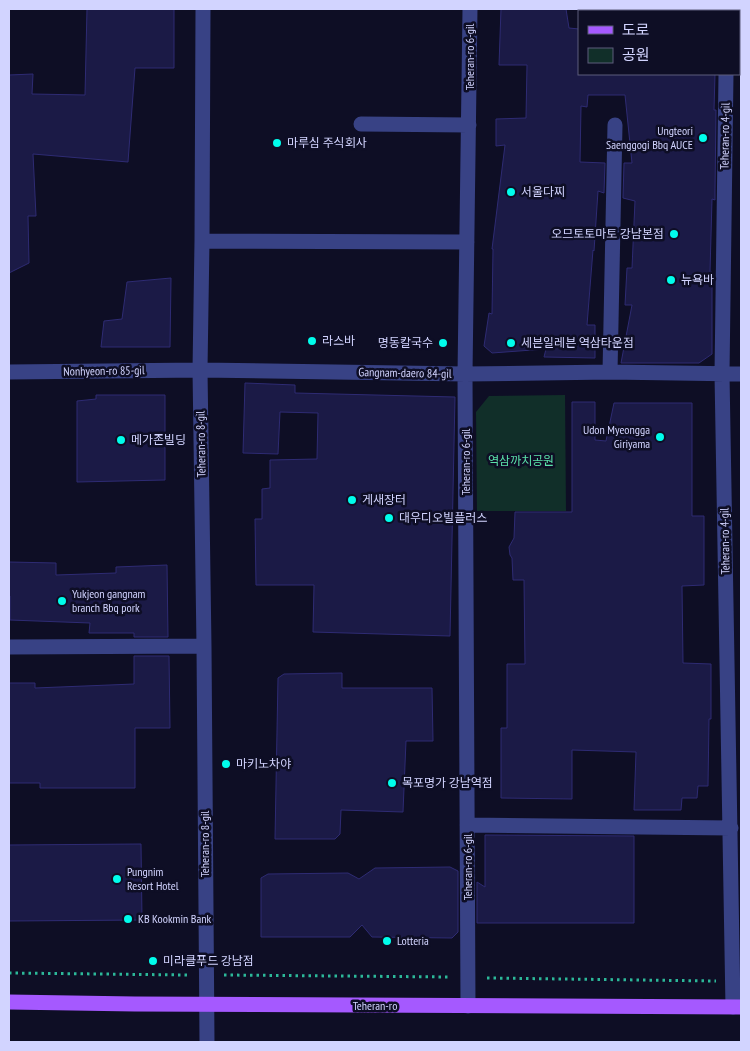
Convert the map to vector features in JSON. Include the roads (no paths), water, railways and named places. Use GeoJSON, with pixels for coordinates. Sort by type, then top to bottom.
{"type":"FeatureCollection","features":[{"type":"Feature","properties":{"kind":"main road","name":"Teheran-ro"},"geometry":{"type":"LineString","coordinates":[[9,1002],[737,1007]]}},
{"type":"Feature","properties":{"kind":"street","name":"Teheran-ro 8-gil"},"geometry":{"type":"LineString","coordinates":[[203,9],[200,370],[207,1042]]}},
{"type":"Feature","properties":{"kind":"street","name":"Teheran-ro 6-gil"},"geometry":{"type":"LineString","coordinates":[[468,1006],[465,374],[470,9]]}},
{"type":"Feature","properties":{"kind":"street","name":"Teheran-ro 4-gil"},"geometry":{"type":"LineString","coordinates":[[726,75],[722,374],[733,981],[737,1007]]}},
{"type":"Feature","properties":{"kind":"street"},"geometry":{"type":"LineString","coordinates":[[361,124],[469,125]]}},
{"type":"Feature","properties":{"kind":"street"},"geometry":{"type":"LineString","coordinates":[[610,372],[615,125]]}},
{"type":"Feature","properties":{"kind":"street"},"geometry":{"type":"LineString","coordinates":[[202,241],[468,242]]}},
{"type":"Feature","properties":{"kind":"street","name":"Gangnam-daero 84-gil"},"geometry":{"type":"LineString","coordinates":[[200,370],[465,374],[610,372],[741,374]]}},
{"type":"Feature","properties":{"kind":"street","name":"Nonhyeon-ro 85-gil"},"geometry":{"type":"LineString","coordinates":[[9,372],[200,370]]}},
{"type":"Feature","properties":{"kind":"street"},"geometry":{"type":"LineString","coordinates":[[9,647],[204,646]]}},
{"type":"Feature","properties":{"kind":"street"},"geometry":{"type":"LineString","coordinates":[[467,825],[730,828]]}},
{"type":"Feature","properties":{"kind":"place","name":"Ungteori Saenggogi Bbq AUCE"},"geometry":{"type":"Point","coordinates":[703,138]}},
{"type":"Feature","properties":{"kind":"place","name":"마루심 주식회사"},"geometry":{"type":"Point","coordinates":[277,143]}},
{"type":"Feature","properties":{"kind":"place","name":"서울다찌"},"geometry":{"type":"Point","coordinates":[511,192]}},
{"type":"Feature","properties":{"kind":"place","name":"오므토토마토 강남본점"},"geometry":{"type":"Point","coordinates":[674,234]}},
{"type":"Feature","properties":{"kind":"place","name":"뉴욕바"},"geometry":{"type":"Point","coordinates":[671,280]}},
{"type":"Feature","properties":{"kind":"place","name":"라스바"},"geometry":{"type":"Point","coordinates":[312,341]}},
{"type":"Feature","properties":{"kind":"place","name":"명동칼국수"},"geometry":{"type":"Point","coordinates":[443,343]}},
{"type":"Feature","properties":{"kind":"place","name":"세븐일레븐 역삼타운점"},"geometry":{"type":"Point","coordinates":[511,343]}},
{"type":"Feature","properties":{"kind":"place","name":"Udon Myeongga Giriyama"},"geometry":{"type":"Point","coordinates":[660,437]}},
{"type":"Feature","properties":{"kind":"place","name":"메가존빌딩"},"geometry":{"type":"Point","coordinates":[121,440]}},
{"type":"Feature","properties":{"kind":"place","name":"게새장터"},"geometry":{"type":"Point","coordinates":[352,500]}},
{"type":"Feature","properties":{"kind":"place","name":"대우디오빌플러스"},"geometry":{"type":"Point","coordinates":[389,518]}},
{"type":"Feature","properties":{"kind":"place","name":"Yukjeon gangnam branch Bbq pork"},"geometry":{"type":"Point","coordinates":[62,601]}},
{"type":"Feature","properties":{"kind":"place","name":"마키노차야"},"geometry":{"type":"Point","coordinates":[226,764]}},
{"type":"Feature","properties":{"kind":"place","name":"목포명가 강남역점"},"geometry":{"type":"Point","coordinates":[392,783]}},
{"type":"Feature","properties":{"kind":"place","name":"Pungnim Resort Hotel"},"geometry":{"type":"Point","coordinates":[117,879]}},
{"type":"Feature","properties":{"kind":"place","name":"KB Kookmin Bank"},"geometry":{"type":"Point","coordinates":[128,919]}},
{"type":"Feature","properties":{"kind":"place","name":"Lotteria"},"geometry":{"type":"Point","coordinates":[387,941]}},
{"type":"Feature","properties":{"kind":"place","name":"미라클푸드 강남점"},"geometry":{"type":"Point","coordinates":[153,961]}},
{"type":"Feature","properties":{"kind":"park label","name":"역삼까치공원"},"geometry":{"type":"Point","coordinates":[521,461]}}]}
